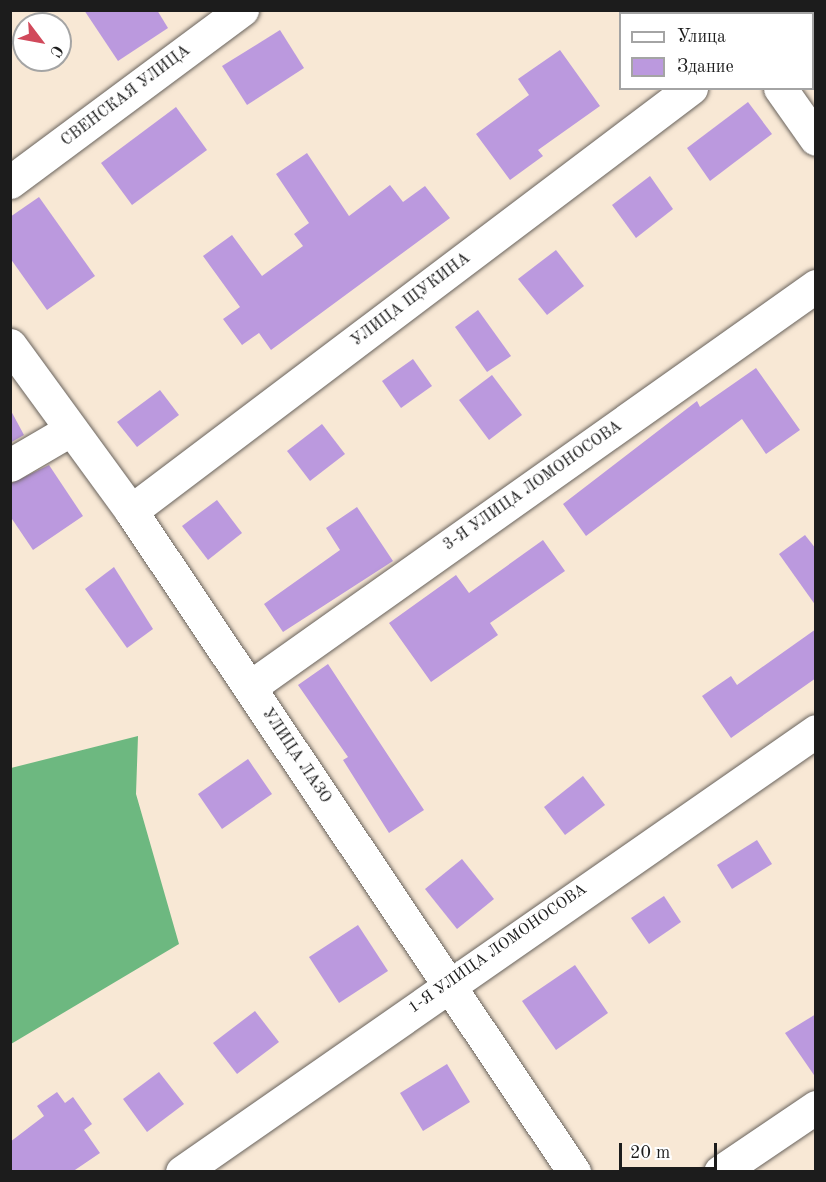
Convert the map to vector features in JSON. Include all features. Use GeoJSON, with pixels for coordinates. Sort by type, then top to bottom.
{"type":"FeatureCollection","features":[{"type":"Feature","properties":{"kind":"street","name":"СВЕНСКАЯ УЛИЦА"},"geometry":{"type":"LineString","coordinates":[[10,182],[242,10]]}},
{"type":"Feature","properties":{"kind":"street","name":"УЛИЦА ЩУКИНА"},"geometry":{"type":"LineString","coordinates":[[131,511],[688,90]]}},
{"type":"Feature","properties":{"kind":"street"},"geometry":{"type":"LineString","coordinates":[[781,90],[816,139]]}},
{"type":"Feature","properties":{"kind":"street","name":"3-Я УЛИЦА ЛОМОНОСОВА"},"geometry":{"type":"LineString","coordinates":[[250,687],[816,286]]}},
{"type":"Feature","properties":{"kind":"street","name":"УЛИЦА ЛАЗО"},"geometry":{"type":"LineString","coordinates":[[10,345],[131,511],[574,1172]]}},
{"type":"Feature","properties":{"kind":"street"},"geometry":{"type":"LineString","coordinates":[[10,465],[70,430]]}},
{"type":"Feature","properties":{"kind":"street","name":"1-Я УЛИЦА ЛОМОНОСОВА"},"geometry":{"type":"LineString","coordinates":[[182,1172],[447,984],[816,730]]}},
{"type":"Feature","properties":{"kind":"street"},"geometry":{"type":"LineString","coordinates":[[720,1172],[816,1107]]}},
{"type":"Feature","properties":{"kind":"green space"},"geometry":{"type":"Polygon","coordinates":[[[138,736],[136,794],[179,944],[11,1044],[11,768],[138,736]]]}},
{"type":"Feature","properties":{"kind":"building"},"geometry":{"type":"Polygon","coordinates":[[[84,10],[157,10],[168,28],[118,61],[84,10]]]}},
{"type":"Feature","properties":{"kind":"building"},"geometry":{"type":"Polygon","coordinates":[[[280,30],[304,68],[247,105],[222,66],[280,30]]]}},
{"type":"Feature","properties":{"kind":"building"},"geometry":{"type":"Polygon","coordinates":[[[560,50],[600,106],[538,150],[543,156],[510,180],[476,134],[529,95],[518,79],[560,50]]]}},
{"type":"Feature","properties":{"kind":"building"},"geometry":{"type":"Polygon","coordinates":[[[748,102],[772,134],[710,181],[687,148],[748,102]]]}},
{"type":"Feature","properties":{"kind":"building"},"geometry":{"type":"Polygon","coordinates":[[[176,107],[207,150],[132,205],[101,163],[176,107]]]}},
{"type":"Feature","properties":{"kind":"building"},"geometry":{"type":"Polygon","coordinates":[[[307,153],[349,216],[390,185],[403,202],[425,186],[450,218],[271,350],[259,333],[242,345],[223,319],[240,307],[203,256],[232,235],[262,276],[303,246],[294,234],[309,223],[276,174],[307,153]]]}},
{"type":"Feature","properties":{"kind":"building"},"geometry":{"type":"Polygon","coordinates":[[[650,176],[673,209],[636,238],[612,205],[650,176]]]}},
{"type":"Feature","properties":{"kind":"building"},"geometry":{"type":"Polygon","coordinates":[[[39,197],[95,276],[47,310],[10,258],[10,217],[39,197]]]}},
{"type":"Feature","properties":{"kind":"building"},"geometry":{"type":"Polygon","coordinates":[[[556,250],[584,286],[547,315],[518,279],[556,250]]]}},
{"type":"Feature","properties":{"kind":"building"},"geometry":{"type":"Polygon","coordinates":[[[478,310],[511,356],[487,372],[455,327],[478,310]]]}},
{"type":"Feature","properties":{"kind":"building"},"geometry":{"type":"Polygon","coordinates":[[[413,359],[432,386],[401,408],[382,381],[413,359]]]}},
{"type":"Feature","properties":{"kind":"building"},"geometry":{"type":"Polygon","coordinates":[[[756,368],[800,430],[766,454],[742,419],[586,536],[563,504],[697,401],[700,407],[756,368]]]}},
{"type":"Feature","properties":{"kind":"building"},"geometry":{"type":"Polygon","coordinates":[[[492,375],[522,415],[489,440],[459,400],[492,375]]]}},
{"type":"Feature","properties":{"kind":"building"},"geometry":{"type":"Polygon","coordinates":[[[160,390],[179,415],[137,447],[117,422],[160,390]]]}},
{"type":"Feature","properties":{"kind":"building"},"geometry":{"type":"Polygon","coordinates":[[[10,409],[24,435],[10,443],[10,409]]]}},
{"type":"Feature","properties":{"kind":"building"},"geometry":{"type":"Polygon","coordinates":[[[322,424],[345,454],[310,481],[287,451],[322,424]]]}},
{"type":"Feature","properties":{"kind":"building"},"geometry":{"type":"Polygon","coordinates":[[[49,465],[83,516],[33,550],[10,516],[10,484],[49,465]]]}},
{"type":"Feature","properties":{"kind":"building"},"geometry":{"type":"Polygon","coordinates":[[[217,500],[242,533],[208,560],[182,526],[217,500]]]}},
{"type":"Feature","properties":{"kind":"building"},"geometry":{"type":"Polygon","coordinates":[[[357,507],[393,561],[283,632],[264,604],[340,550],[326,528],[357,507]]]}},
{"type":"Feature","properties":{"kind":"building"},"geometry":{"type":"Polygon","coordinates":[[[805,535],[816,549],[816,606],[779,554],[805,535]]]}},
{"type":"Feature","properties":{"kind":"building"},"geometry":{"type":"Polygon","coordinates":[[[543,540],[565,571],[490,623],[498,635],[431,682],[389,623],[456,575],[469,593],[543,540]]]}},
{"type":"Feature","properties":{"kind":"building"},"geometry":{"type":"Polygon","coordinates":[[[114,567],[153,629],[127,648],[85,589],[114,567]]]}},
{"type":"Feature","properties":{"kind":"building"},"geometry":{"type":"Polygon","coordinates":[[[816,629],[816,678],[731,738],[702,696],[731,676],[737,685],[816,629]]]}},
{"type":"Feature","properties":{"kind":"building"},"geometry":{"type":"Polygon","coordinates":[[[328,664],[424,810],[389,833],[343,760],[348,757],[298,685],[328,664]]]}},
{"type":"Feature","properties":{"kind":"building"},"geometry":{"type":"Polygon","coordinates":[[[248,759],[272,794],[222,829],[198,794],[248,759]]]}},
{"type":"Feature","properties":{"kind":"building"},"geometry":{"type":"Polygon","coordinates":[[[583,776],[605,805],[565,835],[544,807],[583,776]]]}},
{"type":"Feature","properties":{"kind":"building"},"geometry":{"type":"Polygon","coordinates":[[[757,840],[772,864],[732,889],[717,865],[757,840]]]}},
{"type":"Feature","properties":{"kind":"building"},"geometry":{"type":"Polygon","coordinates":[[[462,859],[494,899],[457,929],[425,889],[462,859]]]}},
{"type":"Feature","properties":{"kind":"building"},"geometry":{"type":"Polygon","coordinates":[[[664,896],[681,922],[649,944],[631,918],[664,896]]]}},
{"type":"Feature","properties":{"kind":"building"},"geometry":{"type":"Polygon","coordinates":[[[358,925],[388,971],[339,1003],[309,957],[358,925]]]}},
{"type":"Feature","properties":{"kind":"building"},"geometry":{"type":"Polygon","coordinates":[[[575,965],[608,1013],[556,1050],[522,1001],[575,965]]]}},
{"type":"Feature","properties":{"kind":"building"},"geometry":{"type":"Polygon","coordinates":[[[255,1011],[279,1042],[237,1074],[213,1043],[255,1011]]]}},
{"type":"Feature","properties":{"kind":"building"},"geometry":{"type":"Polygon","coordinates":[[[816,1014],[816,1078],[785,1033],[816,1014]]]}},
{"type":"Feature","properties":{"kind":"building"},"geometry":{"type":"Polygon","coordinates":[[[447,1064],[470,1102],[423,1131],[400,1093],[447,1064]]]}},
{"type":"Feature","properties":{"kind":"building"},"geometry":{"type":"Polygon","coordinates":[[[159,1072],[184,1104],[147,1132],[123,1099],[159,1072]]]}},
{"type":"Feature","properties":{"kind":"building"},"geometry":{"type":"Polygon","coordinates":[[[57,1092],[65,1103],[73,1097],[92,1124],[84,1130],[100,1153],[72,1172],[10,1172],[10,1142],[44,1116],[37,1106],[57,1092]]]}}]}
